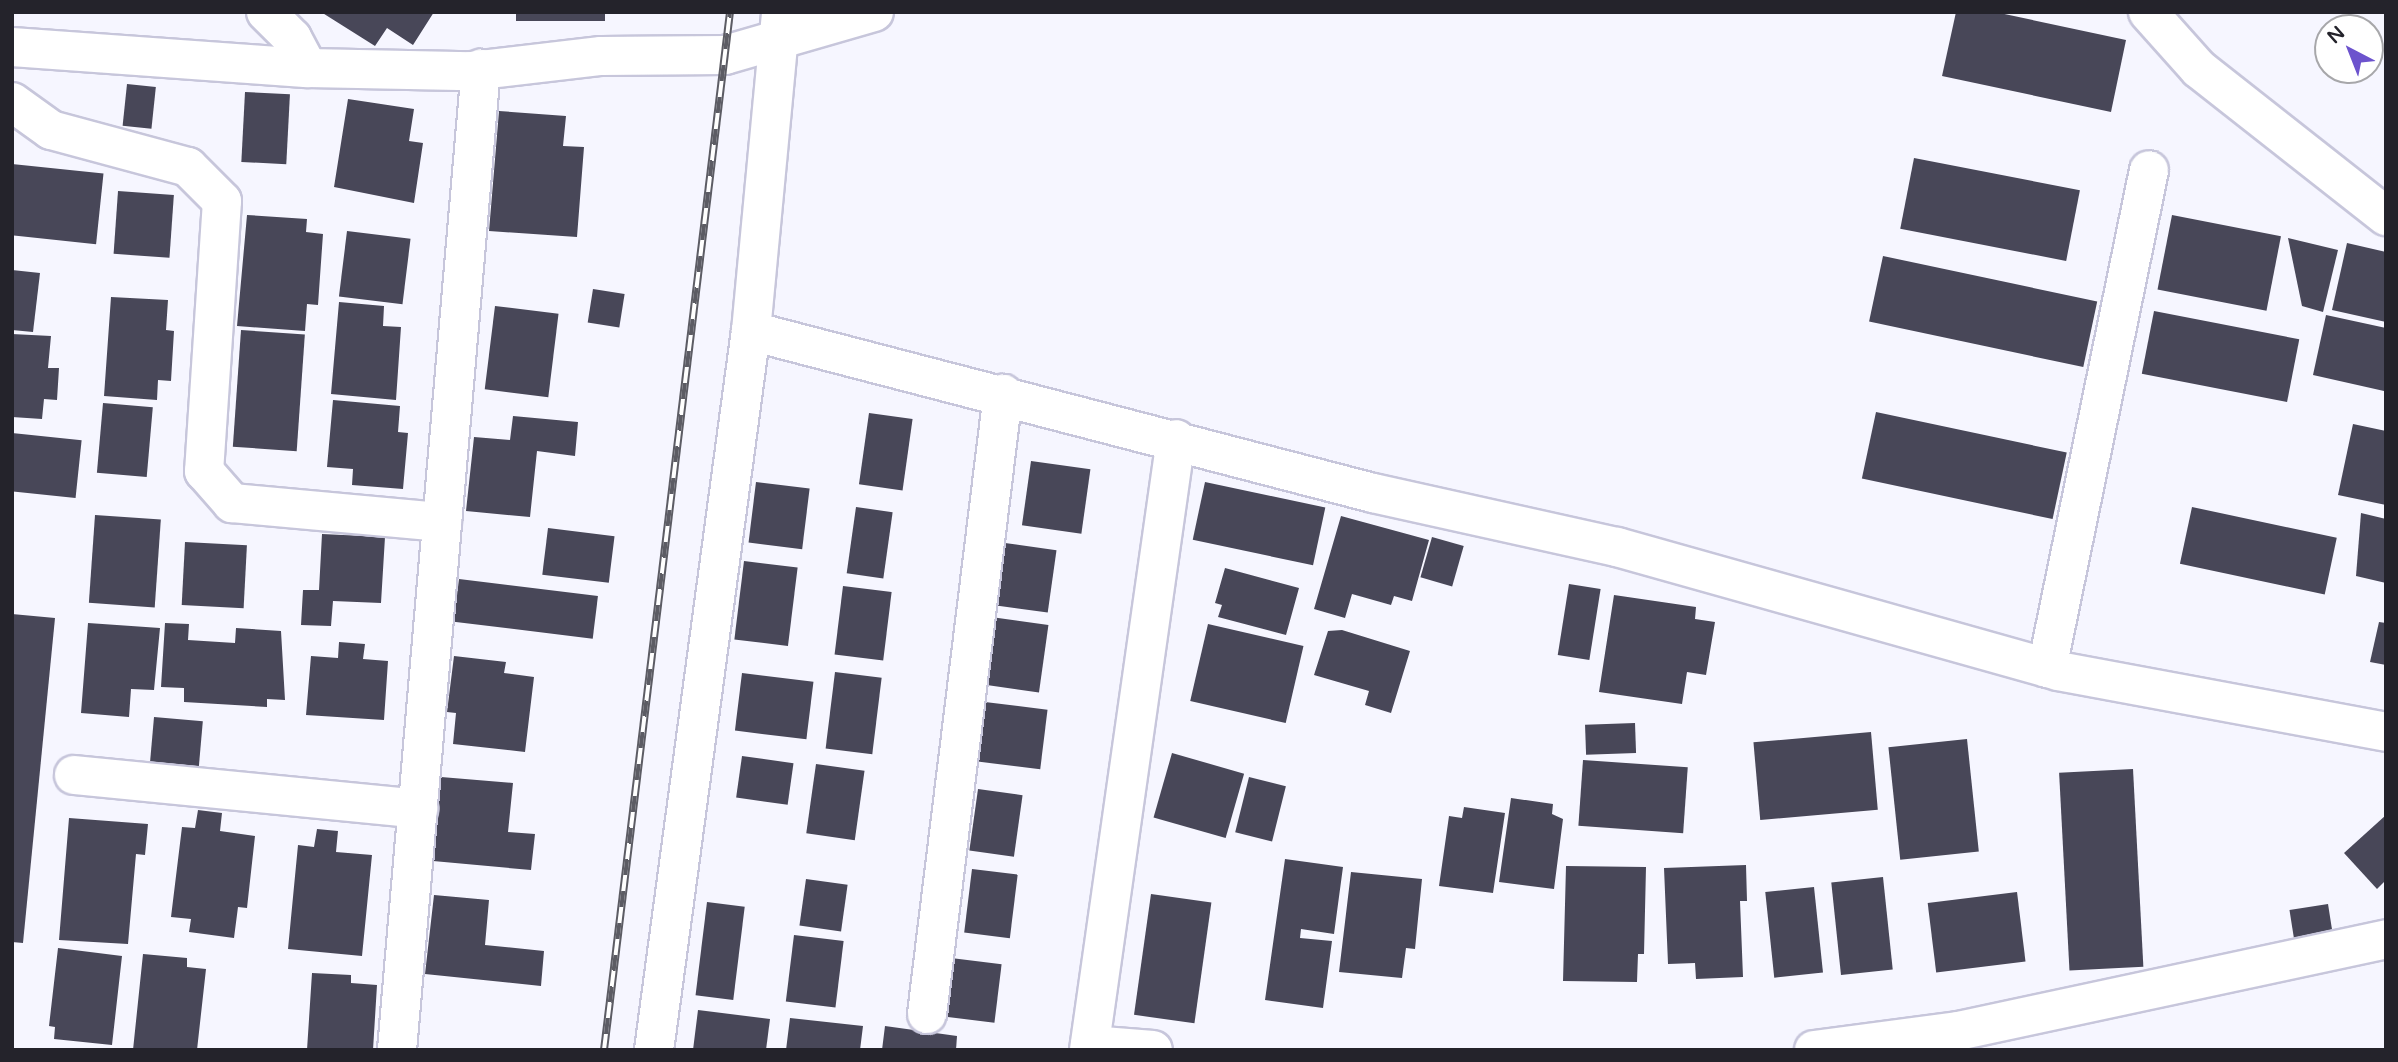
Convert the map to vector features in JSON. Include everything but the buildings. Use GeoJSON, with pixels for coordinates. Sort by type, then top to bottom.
{"type":"FeatureCollection","features":[{"type":"Feature","properties":{"kind":"street"},"geometry":{"type":"LineString","coordinates":[[266,12],[292,38],[308,68]]}},
{"type":"Feature","properties":{"kind":"street"},"geometry":{"type":"LineString","coordinates":[[12,47],[308,68],[481,69],[601,56],[725,55],[780,27],[874,12]]}},
{"type":"Feature","properties":{"kind":"street"},"geometry":{"type":"LineString","coordinates":[[2148,12],[2199,69],[2386,216]]}},
{"type":"Feature","properties":{"kind":"street"},"geometry":{"type":"LineString","coordinates":[[654,1050],[751,331],[780,27]]}},
{"type":"Feature","properties":{"kind":"street"},"geometry":{"type":"LineString","coordinates":[[397,1050],[481,69]]}},
{"type":"Feature","properties":{"kind":"street"},"geometry":{"type":"LineString","coordinates":[[12,102],[51,130],[188,167],[222,201],[204,471],[232,503],[442,522]]}},
{"type":"Feature","properties":{"kind":"street"},"geometry":{"type":"LineString","coordinates":[[2047,668],[2149,170]]}},
{"type":"Feature","properties":{"kind":"street"},"geometry":{"type":"LineString","coordinates":[[751,331],[1176,439],[1373,494],[1617,547],[2047,668],[2386,732]]}},
{"type":"Feature","properties":{"kind":"street"},"geometry":{"type":"LineString","coordinates":[[927,1014],[1003,394]]}},
{"type":"Feature","properties":{"kind":"street"},"geometry":{"type":"LineString","coordinates":[[1153,1050],[1090,1048],[1176,439]]}},
{"type":"Feature","properties":{"kind":"street"},"geometry":{"type":"LineString","coordinates":[[74,775],[418,809]]}},
{"type":"Feature","properties":{"kind":"street"},"geometry":{"type":"LineString","coordinates":[[1814,1050],[1958,1031],[2386,939]]}},
{"type":"Feature","properties":{"kind":"railway"},"geometry":{"type":"LineString","coordinates":[[604,1050],[730,12]]}}]}
